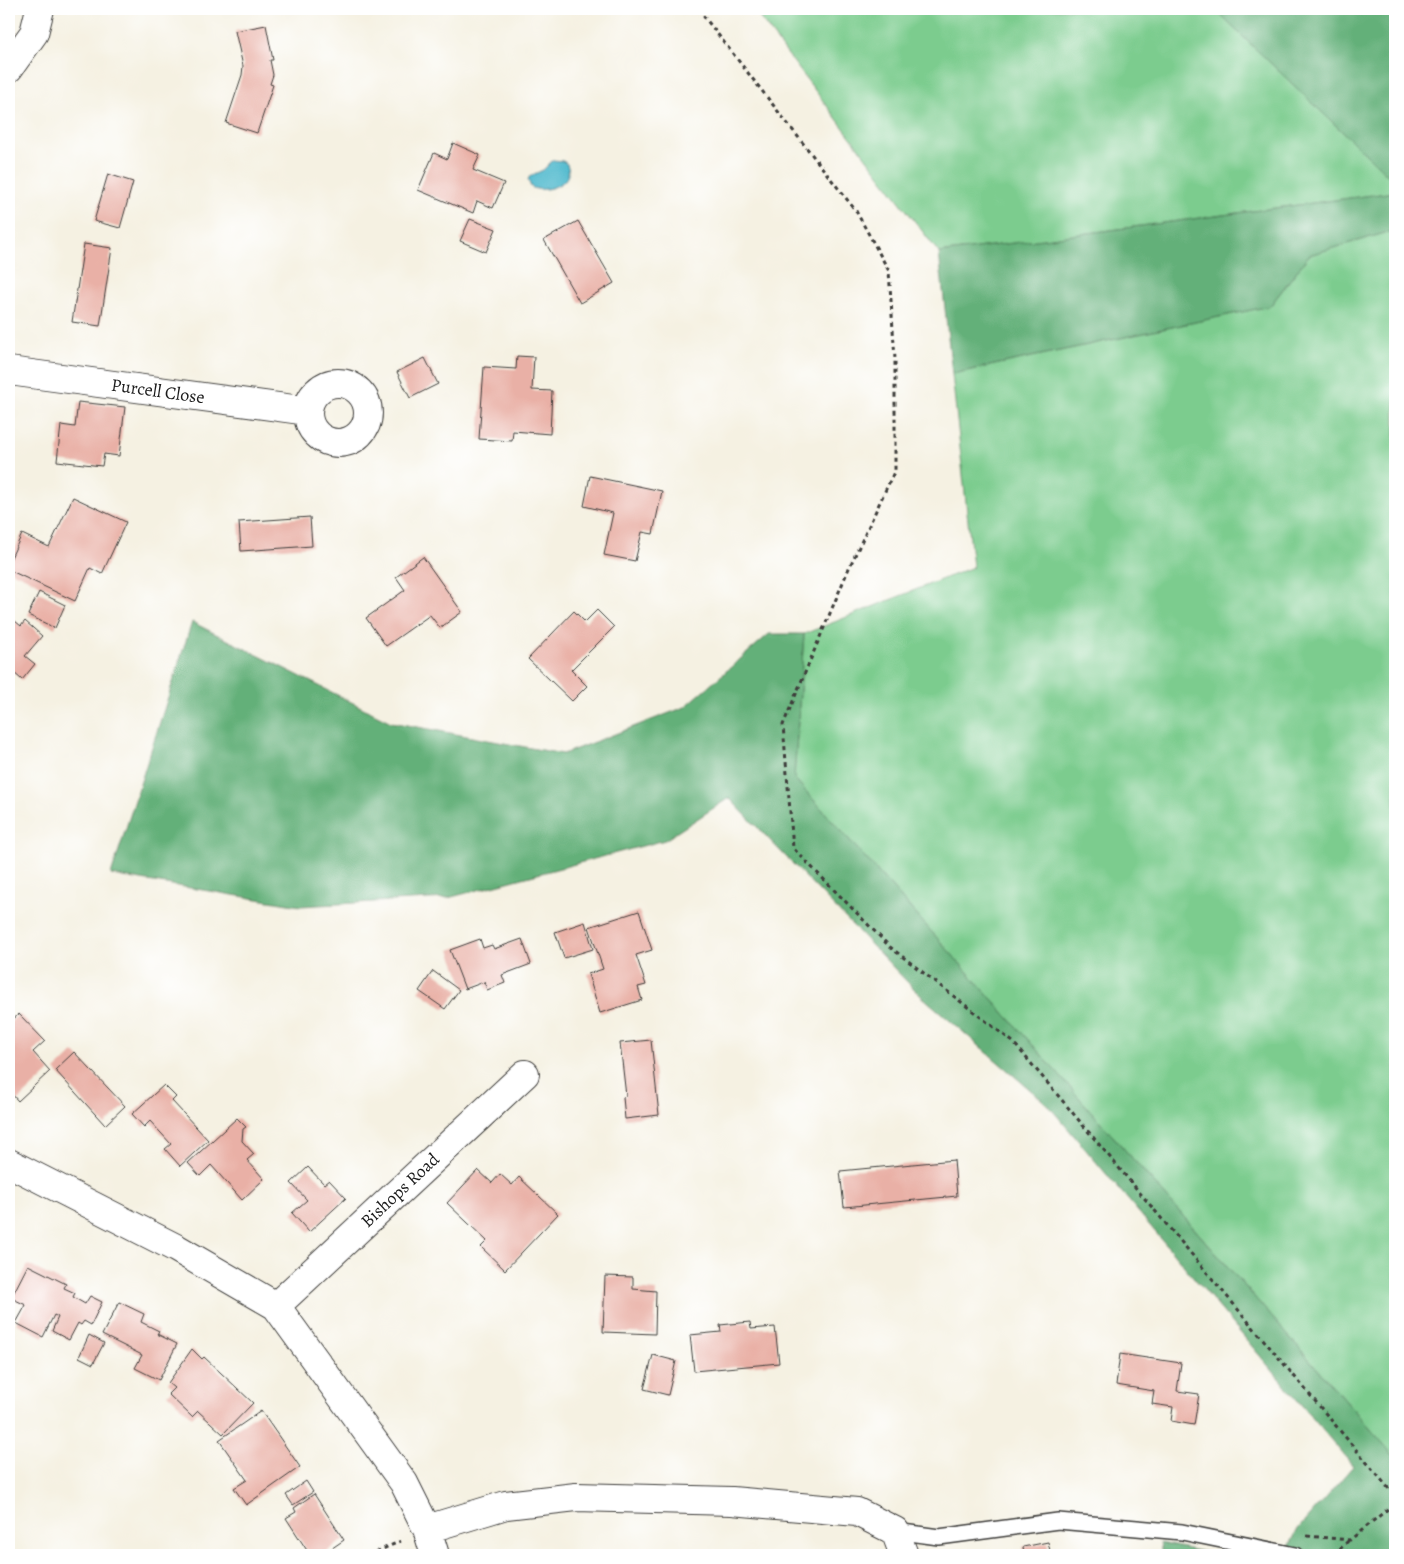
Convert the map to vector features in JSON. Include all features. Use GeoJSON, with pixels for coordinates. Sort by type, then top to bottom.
{"type":"FeatureCollection","features":[{"type":"Feature","properties":{"kind":"street"},"geometry":{"type":"LineString","coordinates":[[9,68],[34,33],[40,9]]}},
{"type":"Feature","properties":{"kind":"street","name":"Purcell Close"},"geometry":{"type":"LineString","coordinates":[[9,371],[308,411]]}},
{"type":"Feature","properties":{"kind":"street","name":"Bishops Road"},"geometry":{"type":"LineString","coordinates":[[276,1306],[525,1074]]}},
{"type":"Feature","properties":{"kind":"street"},"geometry":{"type":"LineString","coordinates":[[9,1163],[176,1248],[276,1306],[404,1483],[427,1529],[435,1555]]}},
{"type":"Feature","properties":{"kind":"street"},"geometry":{"type":"LineString","coordinates":[[427,1529],[506,1505],[576,1497],[732,1501],[857,1512],[900,1543]]}},
{"type":"Feature","properties":{"kind":"lane"},"geometry":{"type":"LineString","coordinates":[[900,1543],[1058,1521],[1182,1532],[1294,1555]]}},
{"type":"Feature","properties":{"kind":"path"},"geometry":{"type":"LineString","coordinates":[[698,9],[856,211],[889,271],[895,359],[895,470],[849,568],[783,725],[793,848],[890,947],[1012,1042],[1395,1496]]}},
{"type":"Feature","properties":{"kind":"path"},"geometry":{"type":"LineString","coordinates":[[369,1555],[427,1529]]}},
{"type":"Feature","properties":{"kind":"path"},"geometry":{"type":"LineString","coordinates":[[1334,1555],[1350,1540]]}},
{"type":"Feature","properties":{"kind":"green space"},"geometry":{"type":"Polygon","coordinates":[[[753,9],[1215,9],[1395,182],[1395,192],[939,253],[753,9]]]}},
{"type":"Feature","properties":{"kind":"green space"},"geometry":{"type":"Polygon","coordinates":[[[1215,9],[1395,9],[1395,182],[1218,13],[1215,9]]]}},
{"type":"Feature","properties":{"kind":"green space"},"geometry":{"type":"Polygon","coordinates":[[[1395,192],[1395,230],[1309,255],[1270,306],[952,374],[939,253],[1395,192]]]}},
{"type":"Feature","properties":{"kind":"green space"},"geometry":{"type":"Polygon","coordinates":[[[1395,230],[1395,1457],[1023,1034],[794,778],[804,634],[973,567],[952,374],[1270,306],[1309,255],[1395,230]]]}},
{"type":"Feature","properties":{"kind":"green space"},"geometry":{"type":"Polygon","coordinates":[[[192,622],[391,722],[563,754],[685,707],[769,634],[804,634],[794,778],[1023,1034],[1395,1457],[1395,1555],[1285,1555],[1298,1529],[1353,1466],[1048,1105],[919,994],[729,798],[665,840],[448,898],[300,906],[111,875],[192,622]]]}},
{"type":"Feature","properties":{"kind":"green space"},"geometry":{"type":"Polygon","coordinates":[[[1160,1543],[1218,1555],[1162,1555],[1160,1543]]]}},
{"type":"Feature","properties":{"kind":"water"},"geometry":{"type":"Polygon","coordinates":[[[553,160],[563,161],[567,164],[567,177],[556,186],[550,188],[536,189],[531,187],[528,180],[530,176],[543,170],[553,160]]]}},
{"type":"Feature","properties":{"kind":"building"},"geometry":{"type":"Polygon","coordinates":[[[266,25],[273,60],[270,60],[273,75],[270,84],[273,85],[257,133],[226,123],[242,75],[243,66],[235,31],[266,25]]]}},
{"type":"Feature","properties":{"kind":"building"},"geometry":{"type":"Polygon","coordinates":[[[453,143],[480,155],[473,170],[504,183],[493,208],[477,201],[473,213],[418,190],[434,153],[447,159],[453,143]]]}},
{"type":"Feature","properties":{"kind":"building"},"geometry":{"type":"Polygon","coordinates":[[[108,174],[133,182],[120,228],[94,221],[108,174]]]}},
{"type":"Feature","properties":{"kind":"building"},"geometry":{"type":"Polygon","coordinates":[[[470,219],[496,229],[486,252],[460,241],[470,219]]]}},
{"type":"Feature","properties":{"kind":"building"},"geometry":{"type":"Polygon","coordinates":[[[578,221],[614,283],[580,303],[544,240],[578,221]]]}},
{"type":"Feature","properties":{"kind":"building"},"geometry":{"type":"Polygon","coordinates":[[[84,244],[112,248],[100,326],[72,322],[84,244]]]}},
{"type":"Feature","properties":{"kind":"building"},"geometry":{"type":"Polygon","coordinates":[[[517,356],[534,357],[532,390],[552,391],[550,434],[513,431],[512,441],[479,439],[484,367],[516,369],[517,356]]]}},
{"type":"Feature","properties":{"kind":"building"},"geometry":{"type":"Polygon","coordinates":[[[425,358],[438,384],[410,398],[397,372],[425,358]]]}},
{"type":"Feature","properties":{"kind":"building"},"geometry":{"type":"Polygon","coordinates":[[[78,402],[125,407],[119,456],[104,454],[102,466],[57,461],[61,425],[75,427],[78,402]]]}},
{"type":"Feature","properties":{"kind":"building"},"geometry":{"type":"Polygon","coordinates":[[[590,476],[662,491],[653,534],[642,532],[635,561],[604,555],[613,513],[584,506],[590,476]]]}},
{"type":"Feature","properties":{"kind":"building"},"geometry":{"type":"Polygon","coordinates":[[[73,497],[126,522],[102,574],[90,568],[75,601],[9,570],[9,562],[22,534],[49,547],[73,497]]]}},
{"type":"Feature","properties":{"kind":"building"},"geometry":{"type":"Polygon","coordinates":[[[310,517],[312,546],[241,551],[239,522],[310,517]]]}},
{"type":"Feature","properties":{"kind":"building"},"geometry":{"type":"Polygon","coordinates":[[[423,557],[462,612],[440,628],[430,615],[386,646],[366,618],[405,590],[396,577],[423,557]]]}},
{"type":"Feature","properties":{"kind":"building"},"geometry":{"type":"Polygon","coordinates":[[[39,592],[65,605],[55,628],[28,615],[39,592]]]}},
{"type":"Feature","properties":{"kind":"building"},"geometry":{"type":"Polygon","coordinates":[[[597,610],[614,627],[571,670],[587,686],[572,701],[528,659],[574,611],[585,622],[597,610]]]}},
{"type":"Feature","properties":{"kind":"building"},"geometry":{"type":"Polygon","coordinates":[[[9,616],[21,626],[25,621],[42,636],[25,656],[35,664],[22,680],[12,671],[9,675],[9,616]]]}},
{"type":"Feature","properties":{"kind":"building"},"geometry":{"type":"Polygon","coordinates":[[[639,911],[652,950],[636,955],[646,985],[638,987],[642,1000],[600,1013],[588,974],[603,969],[589,927],[639,911]]]}},
{"type":"Feature","properties":{"kind":"building"},"geometry":{"type":"Polygon","coordinates":[[[585,922],[593,949],[564,958],[555,932],[585,922]]]}},
{"type":"Feature","properties":{"kind":"building"},"geometry":{"type":"Polygon","coordinates":[[[480,939],[483,948],[492,945],[494,949],[522,939],[531,964],[502,975],[505,983],[487,990],[484,982],[465,989],[450,950],[480,939]]]}},
{"type":"Feature","properties":{"kind":"building"},"geometry":{"type":"Polygon","coordinates":[[[433,971],[459,990],[445,1009],[419,991],[433,971]]]}},
{"type":"Feature","properties":{"kind":"building"},"geometry":{"type":"Polygon","coordinates":[[[19,1014],[45,1041],[33,1052],[50,1071],[18,1101],[9,1091],[9,1023],[19,1014]]]}},
{"type":"Feature","properties":{"kind":"building"},"geometry":{"type":"Polygon","coordinates":[[[651,1040],[659,1115],[625,1119],[623,1097],[626,1096],[620,1043],[651,1040]]]}},
{"type":"Feature","properties":{"kind":"building"},"geometry":{"type":"Polygon","coordinates":[[[74,1052],[125,1106],[105,1125],[55,1070],[74,1052]]]}},
{"type":"Feature","properties":{"kind":"building"},"geometry":{"type":"Polygon","coordinates":[[[164,1085],[176,1097],[172,1101],[208,1140],[180,1166],[165,1149],[171,1144],[150,1121],[144,1127],[132,1114],[164,1085]]]}},
{"type":"Feature","properties":{"kind":"building"},"geometry":{"type":"Polygon","coordinates":[[[237,1118],[246,1127],[243,1129],[242,1141],[254,1154],[247,1160],[264,1179],[242,1200],[211,1165],[200,1176],[188,1163],[237,1118]]]}},
{"type":"Feature","properties":{"kind":"building"},"geometry":{"type":"Polygon","coordinates":[[[954,1160],[957,1196],[844,1207],[840,1171],[954,1160]]]}},
{"type":"Feature","properties":{"kind":"building"},"geometry":{"type":"Polygon","coordinates":[[[308,1167],[324,1184],[329,1180],[346,1198],[309,1232],[292,1213],[307,1200],[291,1183],[308,1167]]]}},
{"type":"Feature","properties":{"kind":"building"},"geometry":{"type":"Polygon","coordinates":[[[478,1170],[492,1183],[500,1174],[512,1185],[519,1177],[558,1214],[505,1270],[481,1247],[487,1241],[447,1203],[478,1170]]]}},
{"type":"Feature","properties":{"kind":"building"},"geometry":{"type":"Polygon","coordinates":[[[28,1265],[66,1284],[64,1288],[75,1293],[73,1297],[85,1304],[90,1296],[102,1302],[91,1325],[84,1321],[81,1325],[78,1323],[69,1340],[52,1331],[58,1317],[54,1315],[43,1337],[16,1323],[26,1305],[11,1298],[28,1265]]]}},
{"type":"Feature","properties":{"kind":"building"},"geometry":{"type":"Polygon","coordinates":[[[605,1276],[633,1277],[633,1289],[656,1291],[655,1334],[603,1332],[605,1276]]]}},
{"type":"Feature","properties":{"kind":"building"},"geometry":{"type":"Polygon","coordinates":[[[119,1302],[144,1314],[141,1322],[159,1331],[157,1334],[177,1344],[159,1380],[135,1368],[142,1355],[102,1335],[119,1302]]]}},
{"type":"Feature","properties":{"kind":"building"},"geometry":{"type":"Polygon","coordinates":[[[750,1322],[751,1329],[775,1327],[779,1363],[694,1371],[690,1335],[721,1332],[720,1325],[750,1322]]]}},
{"type":"Feature","properties":{"kind":"building"},"geometry":{"type":"Polygon","coordinates":[[[89,1335],[104,1343],[93,1364],[79,1357],[89,1335]]]}},
{"type":"Feature","properties":{"kind":"building"},"geometry":{"type":"Polygon","coordinates":[[[192,1349],[202,1359],[204,1357],[253,1403],[223,1434],[198,1411],[192,1417],[168,1394],[174,1388],[168,1383],[192,1349]]]}},
{"type":"Feature","properties":{"kind":"building"},"geometry":{"type":"Polygon","coordinates":[[[1120,1354],[1181,1363],[1177,1391],[1199,1394],[1194,1425],[1171,1421],[1173,1407],[1152,1404],[1154,1391],[1116,1385],[1120,1354]]]}},
{"type":"Feature","properties":{"kind":"building"},"geometry":{"type":"Polygon","coordinates":[[[653,1355],[676,1361],[668,1395],[644,1389],[653,1355]]]}},
{"type":"Feature","properties":{"kind":"building"},"geometry":{"type":"Polygon","coordinates":[[[261,1411],[300,1467],[246,1505],[234,1488],[247,1480],[219,1440],[261,1411]]]}},
{"type":"Feature","properties":{"kind":"building"},"geometry":{"type":"Polygon","coordinates":[[[306,1481],[313,1492],[293,1505],[286,1495],[306,1481]]]}},
{"type":"Feature","properties":{"kind":"building"},"geometry":{"type":"Polygon","coordinates":[[[314,1494],[344,1540],[322,1555],[310,1555],[286,1518],[296,1512],[294,1508],[314,1494]]]}},
{"type":"Feature","properties":{"kind":"building"},"geometry":{"type":"Polygon","coordinates":[[[1048,1542],[1051,1555],[1024,1555],[1023,1547],[1048,1542]]]}}]}
